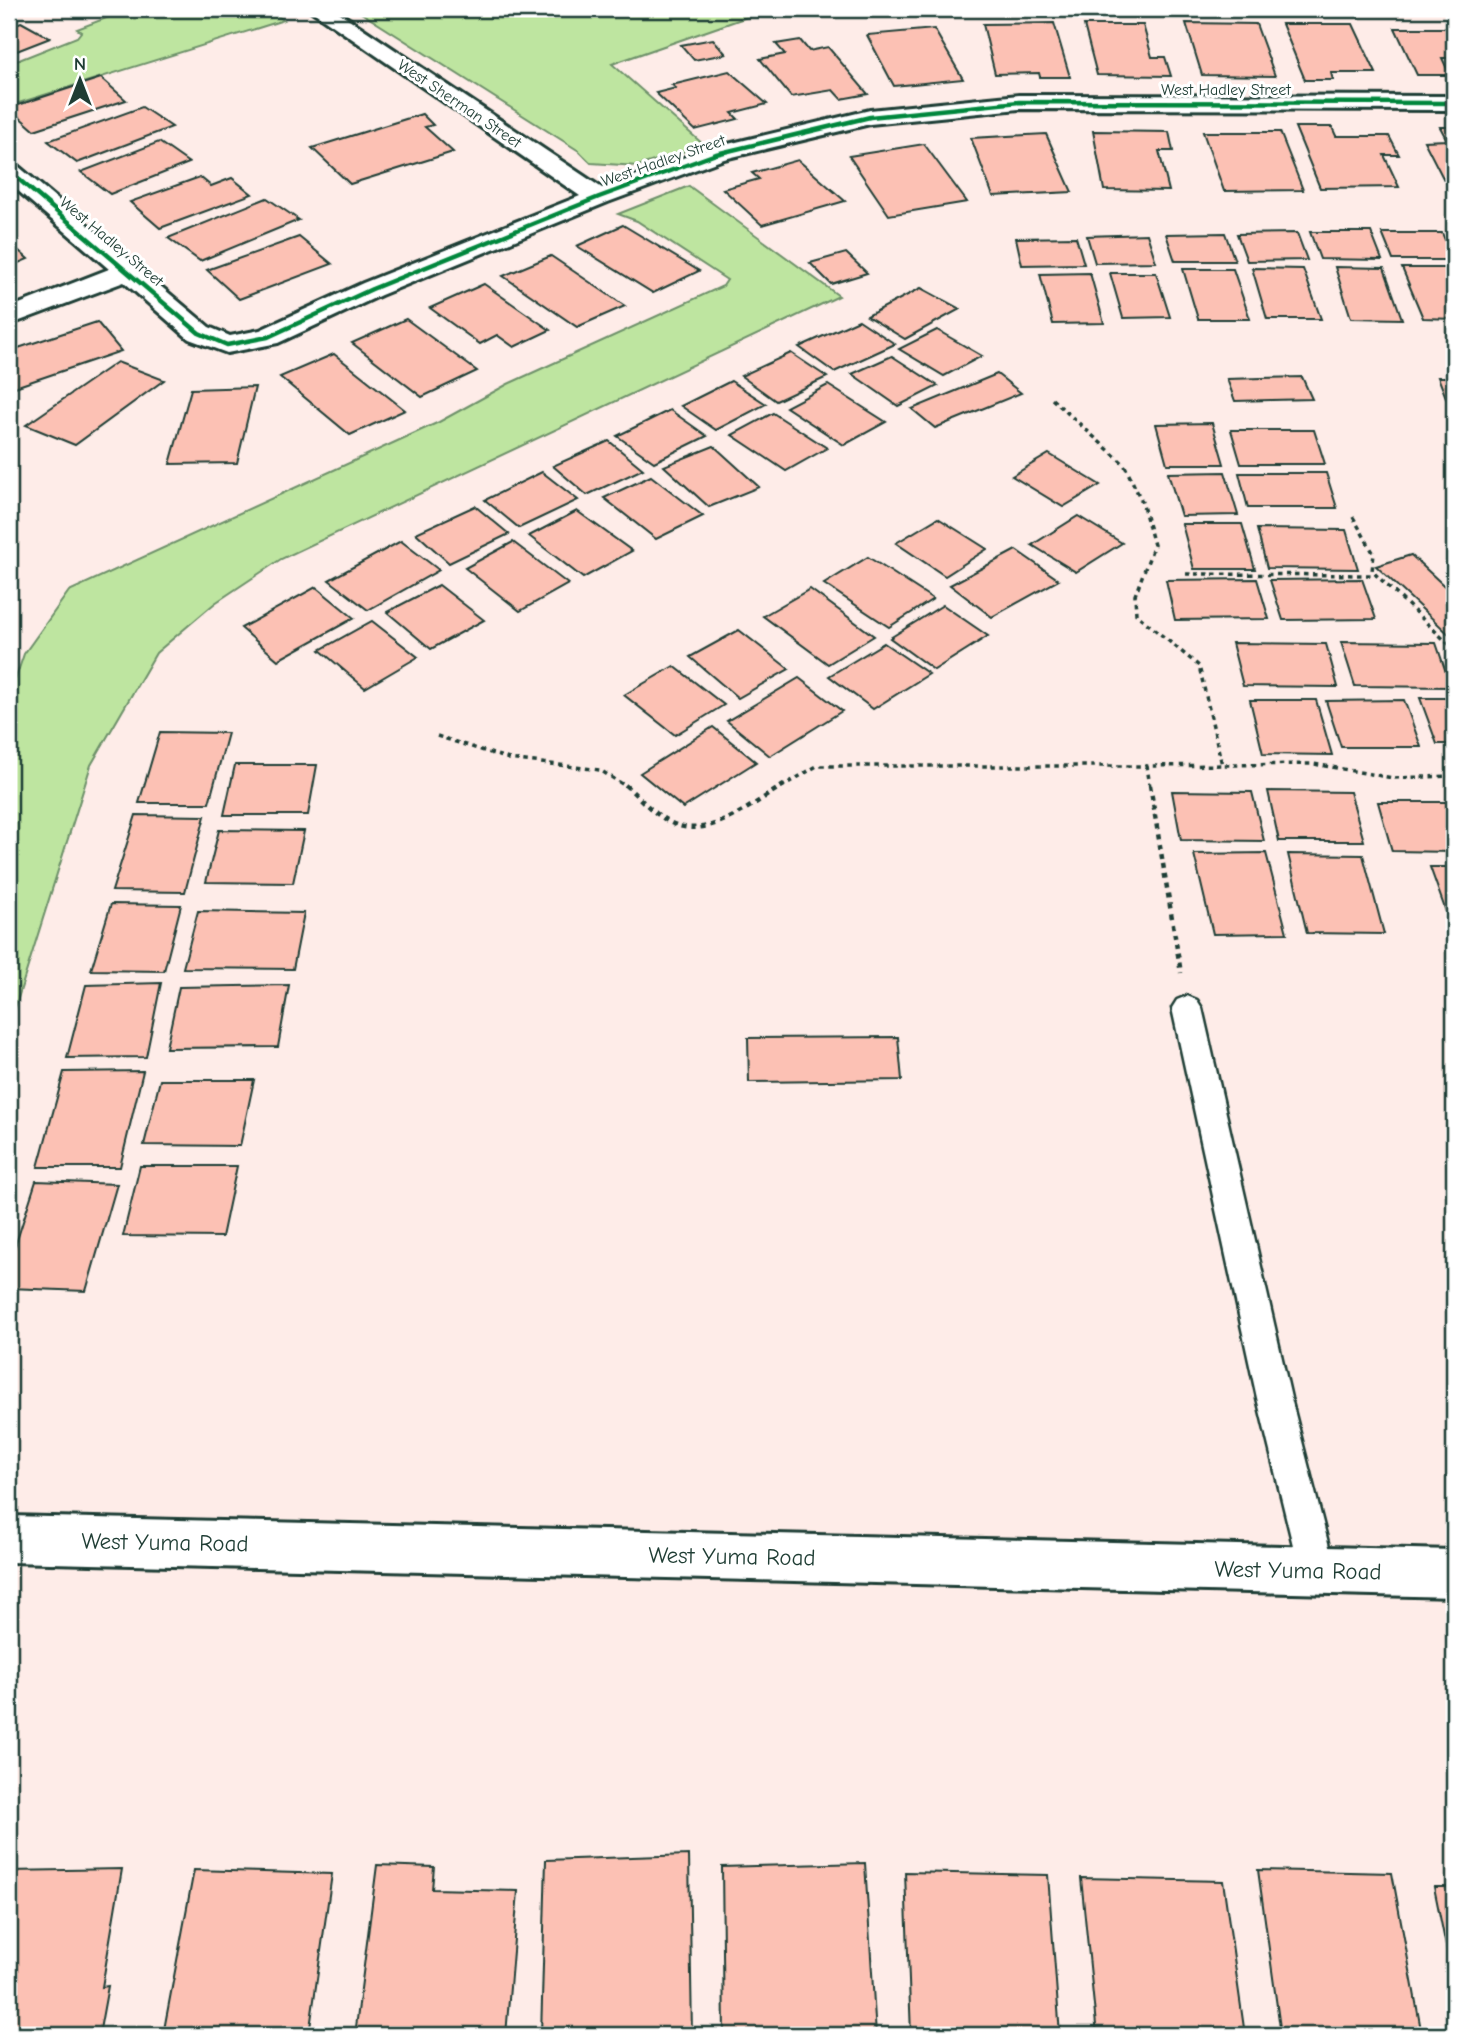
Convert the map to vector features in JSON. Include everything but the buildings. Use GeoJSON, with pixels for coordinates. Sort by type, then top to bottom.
{"type":"FeatureCollection","features":[{"type":"Feature","properties":{"kind":"street","name":"West Sherman Street"},"geometry":{"type":"LineString","coordinates":[[320,9],[599,197]]}},
{"type":"Feature","properties":{"kind":"street","name":"West Hadley Street"},"geometry":{"type":"LineString","coordinates":[[9,171],[199,333],[227,345],[268,337],[372,289],[599,197],[716,154],[870,117],[1019,103],[1454,103]]}},
{"type":"Feature","properties":{"kind":"street"},"geometry":{"type":"LineString","coordinates":[[9,317],[126,272]]}},
{"type":"Feature","properties":{"kind":"street","name":"West Yuma Road"},"geometry":{"type":"LineString","coordinates":[[9,1539],[1454,1574]]}},
{"type":"Feature","properties":{"kind":"lane"},"geometry":{"type":"LineString","coordinates":[[1187,1008],[1271,1386],[1317,1570]]}},
{"type":"Feature","properties":{"kind":"path"},"geometry":{"type":"LineString","coordinates":[[1052,399],[1124,464],[1142,502],[1154,545],[1135,595],[1136,614],[1199,666],[1222,765]]}},
{"type":"Feature","properties":{"kind":"path"},"geometry":{"type":"LineString","coordinates":[[1353,517],[1374,554],[1372,571],[1454,649]]}},
{"type":"Feature","properties":{"kind":"path"},"geometry":{"type":"LineString","coordinates":[[1186,574],[1376,575]]}},
{"type":"Feature","properties":{"kind":"path"},"geometry":{"type":"LineString","coordinates":[[437,736],[508,759],[570,765],[609,774],[668,823],[702,830],[817,766],[1314,764],[1393,778],[1454,776]]}},
{"type":"Feature","properties":{"kind":"path"},"geometry":{"type":"LineString","coordinates":[[1147,766],[1187,1008]]}},
{"type":"Feature","properties":{"kind":"green space"},"geometry":{"type":"Polygon","coordinates":[[[130,9],[266,9],[284,20],[9,106],[9,64],[77,37],[81,32],[77,29],[130,9]]]}},
{"type":"Feature","properties":{"kind":"green space"},"geometry":{"type":"Polygon","coordinates":[[[355,9],[770,9],[612,64],[704,145],[638,166],[591,163],[579,151],[355,9]]]}},
{"type":"Feature","properties":{"kind":"green space"},"geometry":{"type":"Polygon","coordinates":[[[689,186],[839,296],[281,559],[215,603],[156,653],[91,765],[9,1027],[9,698],[24,654],[69,591],[439,422],[508,384],[723,286],[727,280],[637,221],[618,214],[689,186]]]}},
{"type":"Feature","properties":{"kind":"cycle path"},"geometry":{"type":"LineString","coordinates":[[9,171],[199,333],[227,345],[268,337],[372,289],[599,197],[716,154],[870,117],[1019,102],[1454,103]]}}]}
